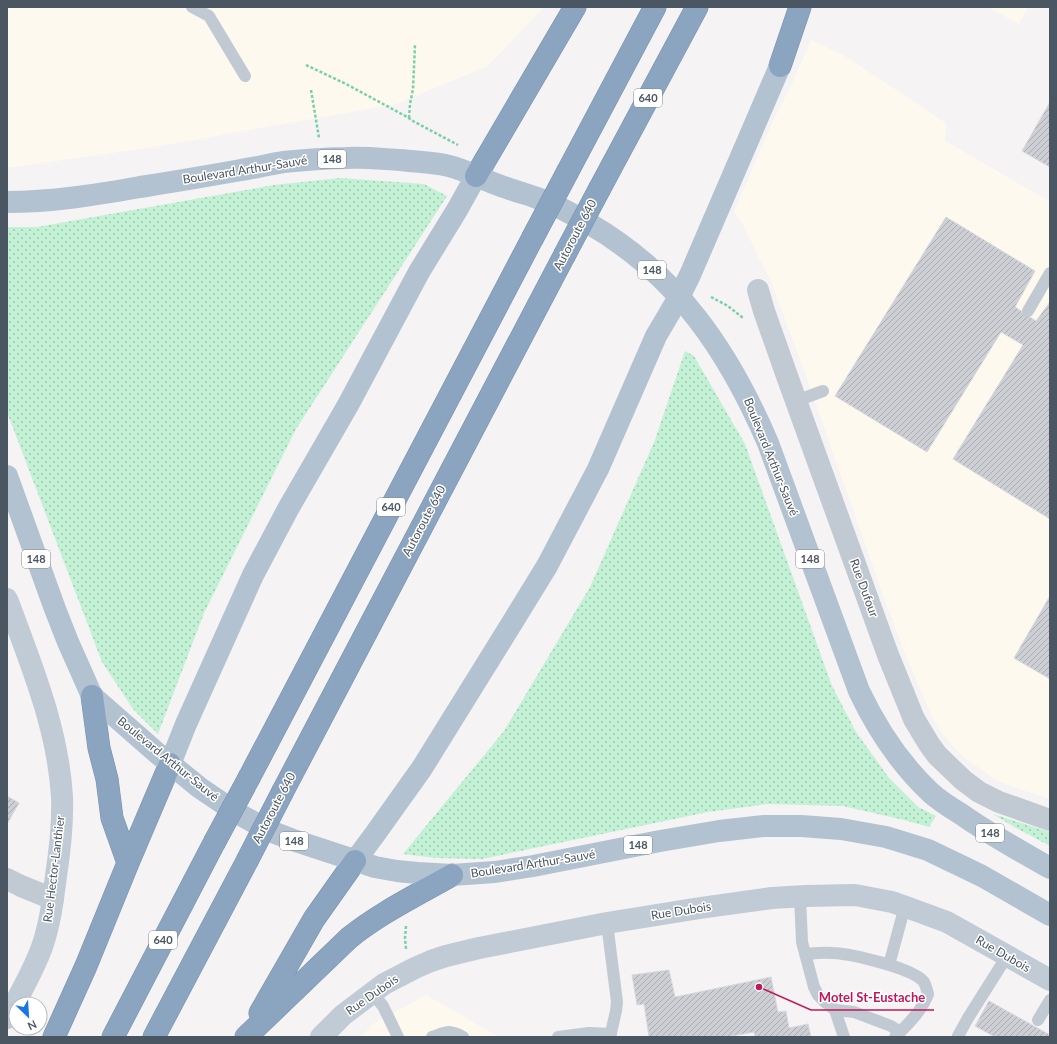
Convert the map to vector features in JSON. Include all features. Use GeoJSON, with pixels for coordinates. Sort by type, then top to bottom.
{"type":"FeatureCollection","features":[{"type":"Feature","properties":{"kind":"highway"},"geometry":{"type":"LineString","coordinates":[[476,176],[576,7]]}},
{"type":"Feature","properties":{"kind":"highway","name":"640"},"geometry":{"type":"LineString","coordinates":[[113,1037],[655,7]]}},
{"type":"Feature","properties":{"kind":"highway","name":"Autoroute 640"},"geometry":{"type":"LineString","coordinates":[[154,1037],[564,256],[697,7]]}},
{"type":"Feature","properties":{"kind":"highway"},"geometry":{"type":"LineString","coordinates":[[780,66],[800,7]]}},
{"type":"Feature","properties":{"kind":"highway"},"geometry":{"type":"LineString","coordinates":[[92,696],[99,748],[107,779],[112,818],[128,863]]}},
{"type":"Feature","properties":{"kind":"highway"},"geometry":{"type":"LineString","coordinates":[[54,1037],[86,966],[170,764]]}},
{"type":"Feature","properties":{"kind":"highway"},"geometry":{"type":"LineString","coordinates":[[246,1037],[314,919],[355,861]]}},
{"type":"Feature","properties":{"kind":"highway"},"geometry":{"type":"LineString","coordinates":[[246,1037],[338,947],[359,930],[386,912],[452,876]]}},
{"type":"Feature","properties":{"kind":"main road"},"geometry":{"type":"LineString","coordinates":[[355,861],[422,768],[547,566],[598,469],[656,336],[690,275],[780,66]]}},
{"type":"Feature","properties":{"kind":"main road","name":"Boulevard Arthur-Sauvé"},"geometry":{"type":"LineString","coordinates":[[7,202],[64,200],[283,162],[335,158],[384,159],[432,163],[447,166],[561,208],[603,232],[623,245],[644,262],[679,297],[699,320],[726,359],[752,407],[773,458],[857,686],[866,707],[881,733],[900,760],[932,794],[972,822],[1050,868]]}},
{"type":"Feature","properties":{"kind":"main road"},"geometry":{"type":"LineString","coordinates":[[170,764],[204,683],[257,568],[288,509],[348,405],[419,272],[476,176]]}},
{"type":"Feature","properties":{"kind":"main road","name":"Boulevard Arthur-Sauvé"},"geometry":{"type":"LineString","coordinates":[[7,476],[55,609],[92,696],[147,745],[206,792],[237,813],[275,833],[375,867],[397,871],[452,876],[495,872],[534,866],[719,831],[764,826],[801,826],[841,829],[886,837],[928,850],[982,876],[1050,915]]}},
{"type":"Feature","properties":{"kind":"street"},"geometry":{"type":"LineString","coordinates":[[780,66],[811,7]]}},
{"type":"Feature","properties":{"kind":"street","name":"Rue Dufour"},"geometry":{"type":"LineString","coordinates":[[758,290],[796,401],[888,655],[908,707],[921,731],[937,755],[963,780],[979,792],[999,802],[1050,820]]}},
{"type":"Feature","properties":{"kind":"street","name":"Rue Hector-Lanthier"},"geometry":{"type":"LineString","coordinates":[[7,600],[37,681],[51,728],[58,756],[62,799],[60,842],[52,899],[42,947],[7,1018]]}},
{"type":"Feature","properties":{"kind":"street"},"geometry":{"type":"LineString","coordinates":[[7,879],[52,899]]}},
{"type":"Feature","properties":{"kind":"street","name":"Rue Dubois"},"geometry":{"type":"LineString","coordinates":[[321,1037],[343,1015],[398,976],[446,956],[479,948],[607,923],[772,898],[855,895],[906,906],[946,922],[1050,980]]}},
{"type":"Feature","properties":{"kind":"lane"},"geometry":{"type":"LineString","coordinates":[[192,7],[208,16],[245,76]]}},
{"type":"Feature","properties":{"kind":"lane"},"geometry":{"type":"LineString","coordinates":[[1028,311],[1050,273]]}},
{"type":"Feature","properties":{"kind":"lane"},"geometry":{"type":"LineString","coordinates":[[796,401],[823,391]]}},
{"type":"Feature","properties":{"kind":"lane"},"geometry":{"type":"LineString","coordinates":[[800,896],[802,942],[805,954],[814,987],[818,995],[835,1010],[854,1012],[891,1026],[898,1035],[919,1011],[928,994],[924,982],[910,973],[889,965],[867,958],[834,953],[824,952],[805,954]]}},
{"type":"Feature","properties":{"kind":"lane"},"geometry":{"type":"LineString","coordinates":[[889,965],[906,906]]}},
{"type":"Feature","properties":{"kind":"lane"},"geometry":{"type":"LineString","coordinates":[[558,1037],[589,1033],[611,1036],[617,1002],[607,923]]}},
{"type":"Feature","properties":{"kind":"lane"},"geometry":{"type":"LineString","coordinates":[[959,1037],[958,1036],[968,1018],[1007,956]]}},
{"type":"Feature","properties":{"kind":"lane"},"geometry":{"type":"LineString","coordinates":[[372,993],[383,1006],[398,1037]]}},
{"type":"Feature","properties":{"kind":"lane"},"geometry":{"type":"LineString","coordinates":[[1038,1020],[1050,1000]]}},
{"type":"Feature","properties":{"kind":"lane"},"geometry":{"type":"LineString","coordinates":[[835,1010],[844,1037]]}},
{"type":"Feature","properties":{"kind":"lane"},"geometry":{"type":"LineString","coordinates":[[432,1037],[443,1033],[455,1032],[463,1037]]}},
{"type":"Feature","properties":{"kind":"path"},"geometry":{"type":"LineString","coordinates":[[409,118],[413,88],[415,45]]}},
{"type":"Feature","properties":{"kind":"path"},"geometry":{"type":"LineString","coordinates":[[306,65],[346,84],[458,144],[463,149]]}},
{"type":"Feature","properties":{"kind":"path"},"geometry":{"type":"LineString","coordinates":[[311,90],[320,145]]}},
{"type":"Feature","properties":{"kind":"path"},"geometry":{"type":"LineString","coordinates":[[406,925],[405,938],[407,951]]}},
{"type":"Feature","properties":{"kind":"shaded area"},"geometry":{"type":"Polygon","coordinates":[[[7,7],[544,7],[488,66],[396,104],[154,147],[7,168],[7,7]]]}},
{"type":"Feature","properties":{"kind":"shaded area"},"geometry":{"type":"Polygon","coordinates":[[[988,7],[1028,7],[1019,24],[988,7]]]}},
{"type":"Feature","properties":{"kind":"shaded area"},"geometry":{"type":"Polygon","coordinates":[[[811,40],[845,56],[946,123],[945,141],[1050,202],[1050,799],[998,781],[965,758],[942,733],[933,719],[907,658],[884,598],[805,373],[771,282],[743,225],[734,212],[771,125],[811,40]]]}},
{"type":"Feature","properties":{"kind":"shaded area"},"geometry":{"type":"Polygon","coordinates":[[[426,995],[499,1037],[361,1037],[373,1024],[426,995]]]}},
{"type":"Feature","properties":{"kind":"green space"},"geometry":{"type":"Polygon","coordinates":[[[340,178],[424,184],[447,196],[296,429],[204,613],[158,734],[133,709],[102,662],[7,412],[7,227],[37,227],[274,185],[340,178]]]}},
{"type":"Feature","properties":{"kind":"green space"},"geometry":{"type":"Polygon","coordinates":[[[685,351],[694,356],[745,444],[832,686],[856,732],[889,778],[918,807],[936,816],[929,827],[843,806],[768,804],[708,812],[482,859],[437,858],[403,854],[504,731],[590,587],[655,440],[685,351]]]}},
{"type":"Feature","properties":{"kind":"green space"},"geometry":{"type":"Polygon","coordinates":[[[993,814],[1050,832],[1050,846],[1016,828],[993,814]]]}},
{"type":"Feature","properties":{"kind":"building"},"geometry":{"type":"Polygon","coordinates":[[[1050,102],[1050,167],[1022,151],[1050,102]]]}},
{"type":"Feature","properties":{"kind":"building"},"geometry":{"type":"Polygon","coordinates":[[[946,217],[1035,271],[1015,307],[1036,321],[1050,302],[1050,519],[953,459],[1023,345],[1001,332],[927,452],[835,396],[946,217]]]}},
{"type":"Feature","properties":{"kind":"building"},"geometry":{"type":"Polygon","coordinates":[[[1050,596],[1050,679],[1014,658],[1050,596]]]}},
{"type":"Feature","properties":{"kind":"building"},"geometry":{"type":"Polygon","coordinates":[[[7,796],[19,803],[7,824],[7,796]]]}},
{"type":"Feature","properties":{"kind":"building"},"geometry":{"type":"Polygon","coordinates":[[[669,970],[675,997],[771,977],[778,1012],[786,1011],[789,1028],[808,1024],[811,1037],[755,1037],[754,1032],[727,1037],[649,1037],[644,1004],[637,1005],[632,975],[669,970]]]}},
{"type":"Feature","properties":{"kind":"building"},"geometry":{"type":"Polygon","coordinates":[[[989,1001],[1050,1035],[1050,1037],[995,1037],[975,1026],[989,1001]]]}},
{"type":"Feature","properties":{"kind":"place","name":"Motel St-Eustache"},"geometry":{"type":"Point","coordinates":[759,987]}}]}
